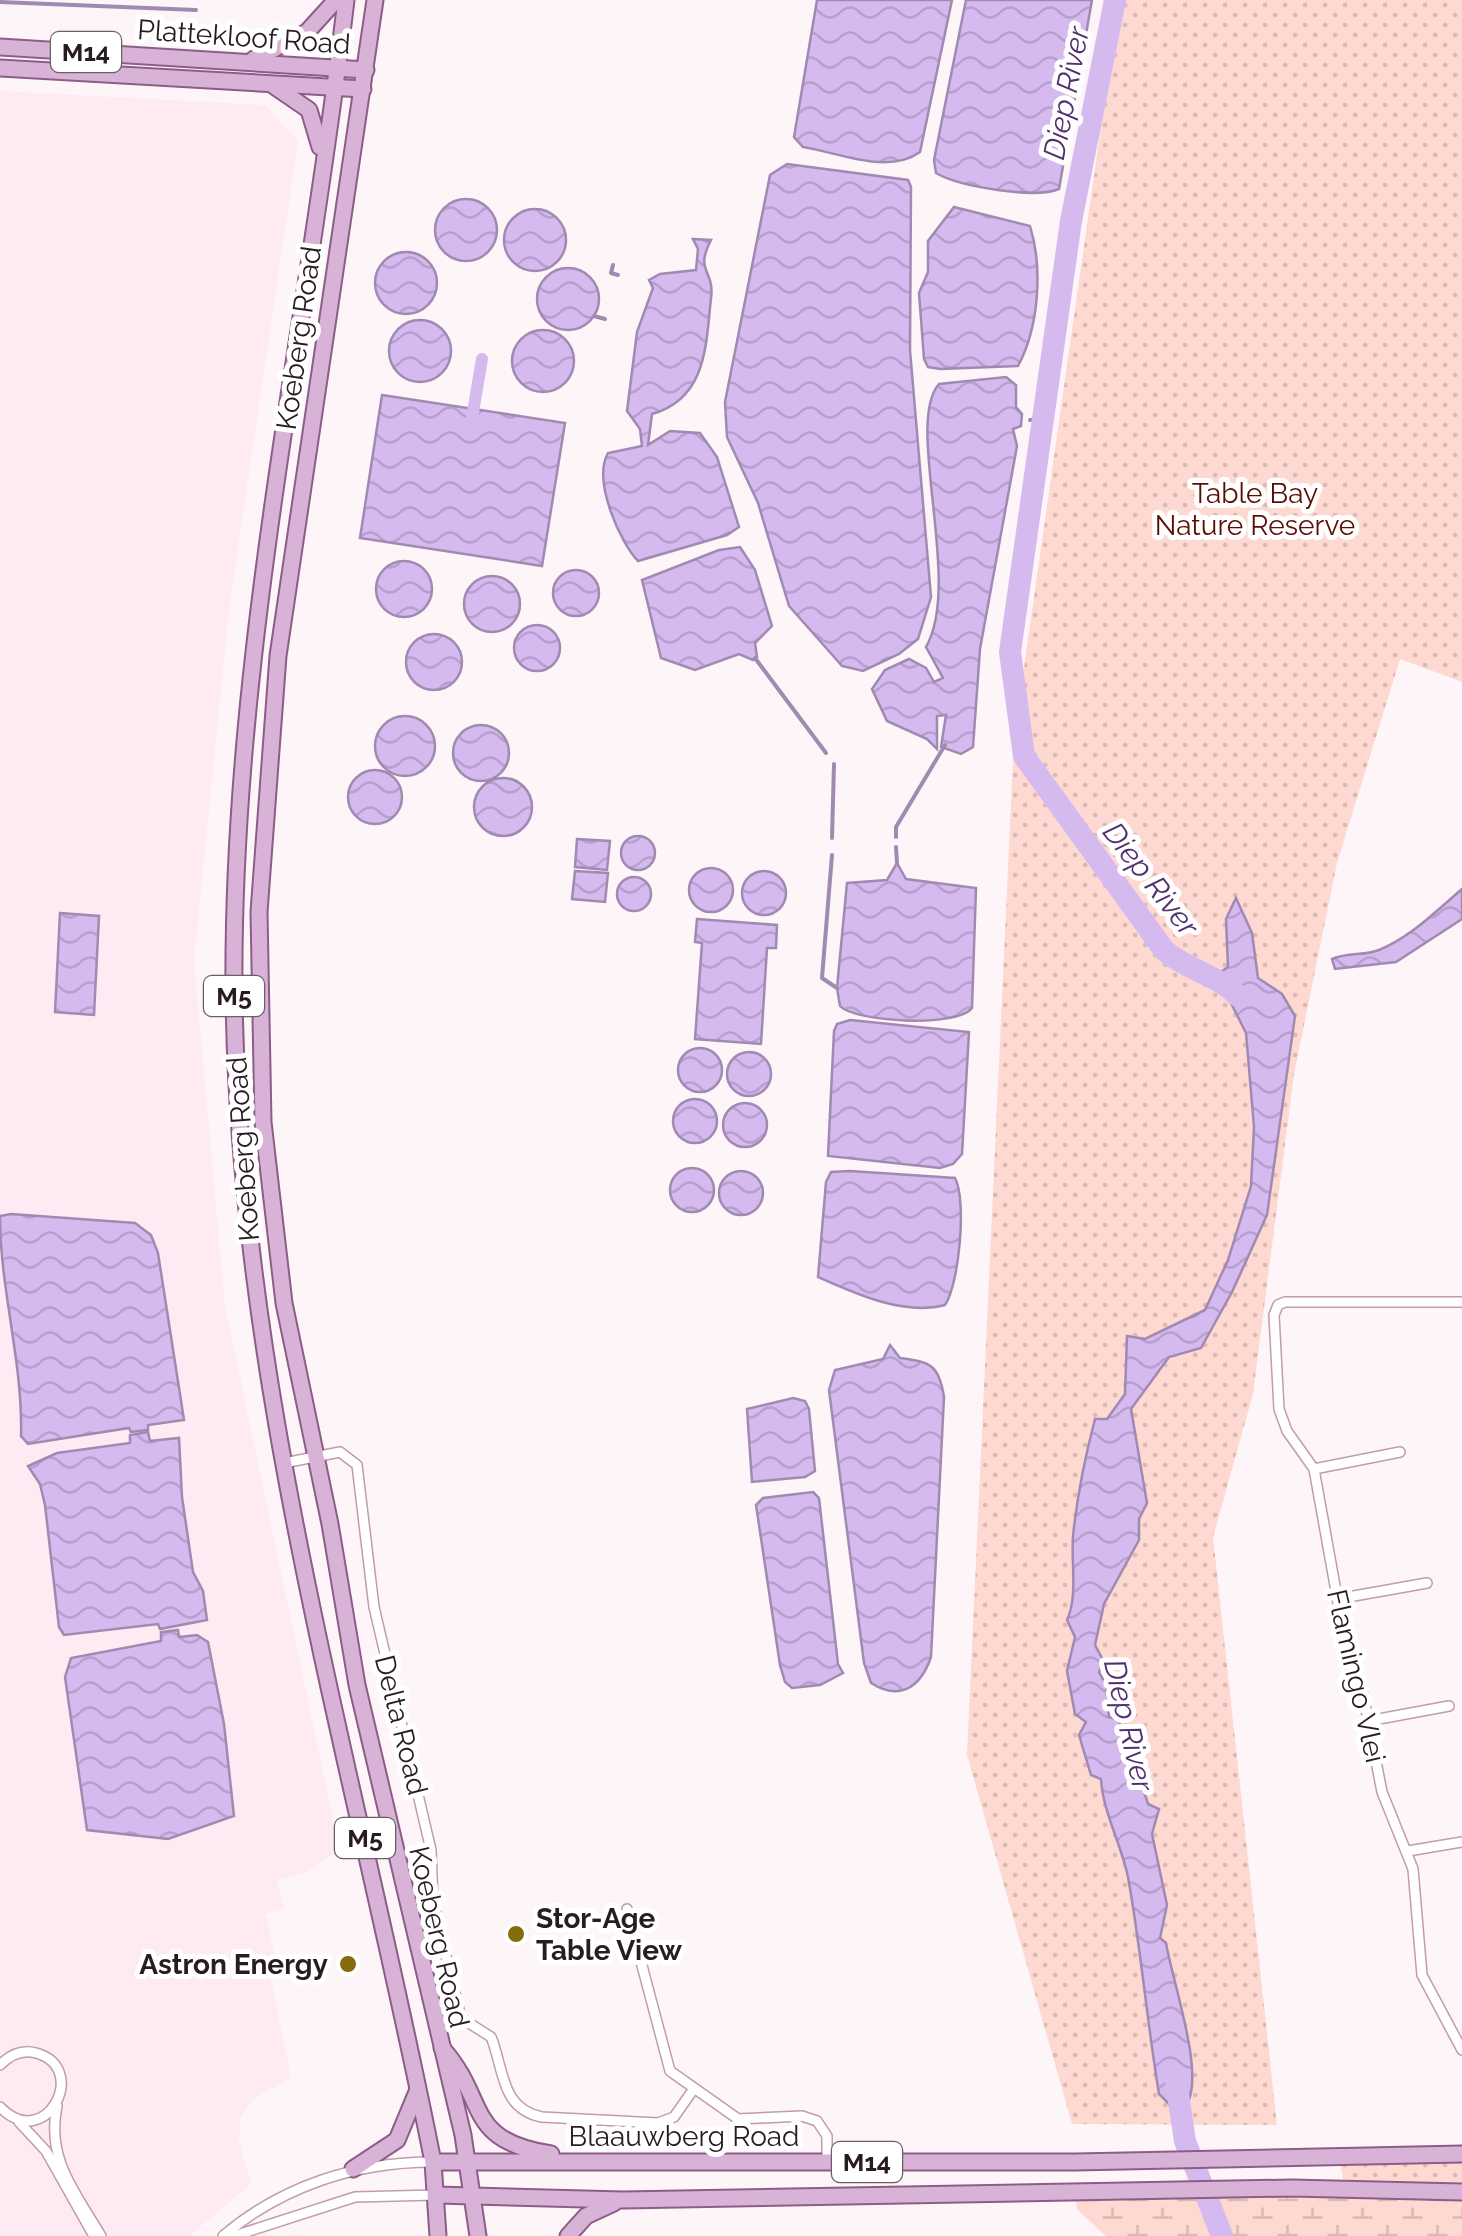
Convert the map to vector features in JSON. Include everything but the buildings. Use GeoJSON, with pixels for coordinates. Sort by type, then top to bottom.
{"type":"FeatureCollection","features":[{"type":"Feature","properties":{"kind":"main road"},"geometry":{"type":"LineString","coordinates":[[250,60],[307,32],[336,0]]}},
{"type":"Feature","properties":{"kind":"main road","name":"Koeberg Road"},"geometry":{"type":"LineString","coordinates":[[346,0],[250,673],[238,826],[234,993],[239,1117],[264,1359],[433,2162]]}},
{"type":"Feature","properties":{"kind":"main road","name":"Koeberg Road"},"geometry":{"type":"LineString","coordinates":[[375,0],[278,656],[259,912],[263,1122],[274,1238],[357,1685],[468,2162]]}},
{"type":"Feature","properties":{"kind":"main road","name":"Plattekloof Road"},"geometry":{"type":"LineString","coordinates":[[0,47],[366,70]]}},
{"type":"Feature","properties":{"kind":"main road","name":"Plattekloof Road"},"geometry":{"type":"LineString","coordinates":[[0,68],[363,89]]}},
{"type":"Feature","properties":{"kind":"main road"},"geometry":{"type":"LineString","coordinates":[[266,82],[309,110],[319,134],[322,170]]}},
{"type":"Feature","properties":{"kind":"main road"},"geometry":{"type":"LineString","coordinates":[[438,2044],[496,2136],[523,2148],[589,2160]]}},
{"type":"Feature","properties":{"kind":"main road"},"geometry":{"type":"LineString","coordinates":[[353,2170],[397,2140],[418,2086]]}},
{"type":"Feature","properties":{"kind":"main road","name":"Blaauwberg Road"},"geometry":{"type":"LineString","coordinates":[[433,2162],[1076,2162],[1462,2154]]}},
{"type":"Feature","properties":{"kind":"main road","name":"M5"},"geometry":{"type":"LineString","coordinates":[[433,2162],[438,2236]]}},
{"type":"Feature","properties":{"kind":"main road","name":"M5"},"geometry":{"type":"LineString","coordinates":[[468,2162],[478,2236]]}},
{"type":"Feature","properties":{"kind":"main road","name":"M14"},"geometry":{"type":"LineString","coordinates":[[436,2196],[622,2200],[1292,2188],[1462,2192]]}},
{"type":"Feature","properties":{"kind":"main road"},"geometry":{"type":"LineString","coordinates":[[568,2236],[586,2216],[622,2200]]}},
{"type":"Feature","properties":{"kind":"street","name":"Flamingo Vlei"},"geometry":{"type":"LineString","coordinates":[[1462,1302],[1285,1302],[1278,1305],[1274,1314],[1279,1408],[1287,1431],[1314,1470],[1337,1599],[1382,1792],[1408,1851],[1418,1902],[1422,1976],[1462,2050]]}},
{"type":"Feature","properties":{"kind":"street"},"geometry":{"type":"LineString","coordinates":[[1314,1470],[1400,1452]]}},
{"type":"Feature","properties":{"kind":"street","name":"Delta Road"},"geometry":{"type":"LineString","coordinates":[[316,1456],[344,1453],[356,1466],[374,1607],[431,1850],[437,1920],[461,2018],[494,2041],[508,2093],[533,2115],[658,2123],[674,2117],[694,2090]]}},
{"type":"Feature","properties":{"kind":"street"},"geometry":{"type":"LineString","coordinates":[[284,1463],[316,1456]]}},
{"type":"Feature","properties":{"kind":"street"},"geometry":{"type":"LineString","coordinates":[[1337,1599],[1428,1583]]}},
{"type":"Feature","properties":{"kind":"street"},"geometry":{"type":"LineString","coordinates":[[1368,1720],[1449,1706]]}},
{"type":"Feature","properties":{"kind":"street"},"geometry":{"type":"LineString","coordinates":[[1408,1851],[1462,1842]]}},
{"type":"Feature","properties":{"kind":"street"},"geometry":{"type":"LineString","coordinates":[[627,1909],[665,2063],[694,2090],[738,2119],[802,2116],[817,2121],[827,2136],[827,2162]]}},
{"type":"Feature","properties":{"kind":"street"},"geometry":{"type":"LineString","coordinates":[[0,2065],[24,2052],[46,2058],[62,2082],[52,2131],[56,2157],[102,2236]]}},
{"type":"Feature","properties":{"kind":"street"},"geometry":{"type":"LineString","coordinates":[[12,2117],[38,2119],[57,2103]]}},
{"type":"Feature","properties":{"kind":"street"},"geometry":{"type":"LineString","coordinates":[[0,2107],[40,2142],[94,2236]]}},
{"type":"Feature","properties":{"kind":"street","name":"Blaauwberg Road"},"geometry":{"type":"LineString","coordinates":[[223,2236],[281,2197],[353,2170],[433,2162]]}},
{"type":"Feature","properties":{"kind":"street"},"geometry":{"type":"LineString","coordinates":[[234,2236],[355,2196],[436,2196]]}},
{"type":"Feature","properties":{"kind":"shaded area"},"geometry":{"type":"Polygon","coordinates":[[[0,91],[265,105],[298,141],[229,609],[194,962],[225,1306],[338,1843],[337,1851],[308,1872],[277,1880],[284,1909],[266,1914],[276,1962],[268,1964],[291,2077],[252,2100],[241,2117],[239,2140],[251,2184],[189,2236],[0,2236],[0,91]]]}},
{"type":"Feature","properties":{"kind":"green space","name":"Table Bay Nature Reserve"},"geometry":{"type":"Polygon","coordinates":[[[1119,0],[1462,0],[1462,682],[1400,659],[1337,863],[1294,1074],[1253,1394],[1213,1537],[1277,2125],[1072,2124],[967,1755],[1014,738],[1119,0]]]}},
{"type":"Feature","properties":{"kind":"green space"},"geometry":{"type":"Polygon","coordinates":[[[1462,2157],[1462,2187],[1344,2185],[1340,2162],[1462,2157]]]}},
{"type":"Feature","properties":{"kind":"green space"},"geometry":{"type":"Polygon","coordinates":[[[1073,2192],[1462,2192],[1462,2236],[1106,2236],[1078,2210],[1073,2192]]]}},
{"type":"Feature","properties":{"kind":"water"},"geometry":{"type":"Polygon","coordinates":[[[817,0],[952,0],[920,152],[907,159],[879,162],[803,147],[794,137],[817,0]]]}},
{"type":"Feature","properties":{"kind":"water"},"geometry":{"type":"Polygon","coordinates":[[[966,0],[1092,0],[1059,189],[1033,193],[998,190],[936,173],[934,160],[966,0]]]}},
{"type":"Feature","properties":{"kind":"water"},"geometry":{"type":"Polygon","coordinates":[[[787,164],[908,180],[911,187],[910,350],[931,597],[918,639],[899,654],[863,671],[842,666],[789,606],[758,503],[727,437],[725,402],[770,175],[787,164]]]}},
{"type":"Feature","properties":{"kind":"water"},"geometry":{"type":"Polygon","coordinates":[[[466,199],[488,208],[497,230],[488,252],[466,261],[444,252],[435,230],[444,208],[466,199]]]}},
{"type":"Feature","properties":{"kind":"water"},"geometry":{"type":"Polygon","coordinates":[[[954,207],[1030,226],[1037,260],[1037,297],[1031,334],[1018,366],[940,369],[928,367],[924,359],[919,293],[928,272],[928,241],[954,207]]]}},
{"type":"Feature","properties":{"kind":"water"},"geometry":{"type":"Polygon","coordinates":[[[535,209],[557,218],[566,240],[557,262],[535,271],[513,262],[504,240],[513,218],[535,209]]]}},
{"type":"Feature","properties":{"kind":"water"},"geometry":{"type":"Polygon","coordinates":[[[693,239],[711,240],[704,259],[711,289],[705,351],[694,383],[684,396],[652,414],[648,445],[670,431],[700,433],[717,457],[739,527],[727,535],[638,561],[611,511],[604,465],[608,453],[642,446],[640,429],[627,411],[637,332],[653,288],[649,280],[660,274],[696,270],[698,249],[693,239]]]}},
{"type":"Feature","properties":{"kind":"water"},"geometry":{"type":"Polygon","coordinates":[[[406,252],[428,261],[437,283],[428,305],[406,314],[384,305],[375,283],[384,261],[406,252]]]}},
{"type":"Feature","properties":{"kind":"water"},"geometry":{"type":"Polygon","coordinates":[[[568,268],[590,277],[599,299],[590,321],[568,330],[546,321],[537,299],[546,277],[568,268]]]}},
{"type":"Feature","properties":{"kind":"water"},"geometry":{"type":"Polygon","coordinates":[[[420,320],[442,329],[451,351],[442,373],[420,382],[398,373],[389,351],[398,329],[420,320]]]}},
{"type":"Feature","properties":{"kind":"water"},"geometry":{"type":"Polygon","coordinates":[[[543,330],[565,339],[574,361],[565,383],[543,392],[521,383],[512,361],[521,339],[543,330]]]}},
{"type":"Feature","properties":{"kind":"water"},"geometry":{"type":"Polygon","coordinates":[[[1006,377],[1016,385],[1021,426],[1013,429],[1017,446],[980,649],[973,747],[961,754],[941,747],[946,715],[937,716],[937,749],[927,739],[887,721],[872,689],[885,670],[909,659],[926,668],[934,682],[943,678],[926,647],[936,619],[939,584],[927,433],[930,404],[939,384],[1006,377]]]}},
{"type":"Feature","properties":{"kind":"water"},"geometry":{"type":"Polygon","coordinates":[[[382,395],[565,423],[542,566],[360,538],[382,395]]]}},
{"type":"Feature","properties":{"kind":"water"},"geometry":{"type":"Polygon","coordinates":[[[740,547],[755,570],[772,626],[755,643],[757,657],[753,660],[739,654],[695,670],[661,658],[642,580],[719,550],[740,547]]]}},
{"type":"Feature","properties":{"kind":"water"},"geometry":{"type":"Polygon","coordinates":[[[404,561],[424,569],[432,589],[424,609],[404,617],[384,609],[376,589],[384,569],[404,561]]]}},
{"type":"Feature","properties":{"kind":"water"},"geometry":{"type":"Polygon","coordinates":[[[576,570],[593,576],[599,593],[593,610],[576,616],[559,610],[553,593],[559,576],[576,570]]]}},
{"type":"Feature","properties":{"kind":"water"},"geometry":{"type":"Polygon","coordinates":[[[492,576],[512,584],[520,604],[512,624],[492,632],[472,624],[464,604],[472,584],[492,576]]]}},
{"type":"Feature","properties":{"kind":"water"},"geometry":{"type":"Polygon","coordinates":[[[537,625],[554,631],[560,648],[554,665],[537,671],[520,665],[514,648],[520,631],[537,625]]]}},
{"type":"Feature","properties":{"kind":"water"},"geometry":{"type":"Polygon","coordinates":[[[434,634],[454,642],[462,662],[454,682],[434,690],[414,682],[406,662],[414,642],[434,634]]]}},
{"type":"Feature","properties":{"kind":"water"},"geometry":{"type":"Polygon","coordinates":[[[405,716],[426,725],[435,746],[426,767],[405,776],[384,767],[375,746],[384,725],[405,716]]]}},
{"type":"Feature","properties":{"kind":"water"},"geometry":{"type":"Polygon","coordinates":[[[481,725],[500,734],[509,753],[500,772],[481,781],[462,772],[453,753],[462,734],[481,725]]]}},
{"type":"Feature","properties":{"kind":"water"},"geometry":{"type":"Polygon","coordinates":[[[375,770],[394,778],[402,797],[394,816],[375,824],[356,816],[348,797],[356,778],[375,770]]]}},
{"type":"Feature","properties":{"kind":"water"},"geometry":{"type":"Polygon","coordinates":[[[503,778],[523,787],[532,807],[523,827],[503,836],[483,827],[474,807],[483,787],[503,778]]]}},
{"type":"Feature","properties":{"kind":"water"},"geometry":{"type":"Polygon","coordinates":[[[638,836],[650,841],[655,853],[650,865],[638,870],[626,865],[621,853],[626,841],[638,836]]]}},
{"type":"Feature","properties":{"kind":"water"},"geometry":{"type":"Polygon","coordinates":[[[577,839],[610,841],[607,870],[575,867],[577,839]]]}},
{"type":"Feature","properties":{"kind":"water"},"geometry":{"type":"Polygon","coordinates":[[[897,863],[906,879],[976,888],[972,1008],[963,1014],[928,1020],[884,1019],[840,1006],[837,988],[847,883],[887,880],[897,863]]]}},
{"type":"Feature","properties":{"kind":"water"},"geometry":{"type":"Polygon","coordinates":[[[711,868],[726,875],[733,890],[726,905],[711,912],[696,905],[689,890],[696,875],[711,868]]]}},
{"type":"Feature","properties":{"kind":"water"},"geometry":{"type":"Polygon","coordinates":[[[575,871],[608,873],[605,902],[572,899],[575,871]]]}},
{"type":"Feature","properties":{"kind":"water"},"geometry":{"type":"Polygon","coordinates":[[[764,871],[779,878],[786,893],[779,908],[764,915],[749,908],[742,893],[749,878],[764,871]]]}},
{"type":"Feature","properties":{"kind":"water"},"geometry":{"type":"Polygon","coordinates":[[[634,877],[646,882],[651,894],[646,906],[634,911],[622,906],[617,894],[622,882],[634,877]]]}},
{"type":"Feature","properties":{"kind":"water"},"geometry":{"type":"Polygon","coordinates":[[[1462,889],[1462,919],[1396,962],[1335,969],[1332,959],[1391,945],[1462,889]]]}},
{"type":"Feature","properties":{"kind":"water"},"geometry":{"type":"Polygon","coordinates":[[[1236,898],[1252,933],[1258,978],[1282,994],[1295,1016],[1267,1215],[1201,1348],[1169,1357],[1131,1409],[1147,1503],[1139,1519],[1139,1540],[1104,1604],[1095,1645],[1104,1662],[1099,1672],[1106,1685],[1109,1717],[1119,1720],[1128,1763],[1136,1767],[1148,1804],[1159,1809],[1152,1834],[1167,1905],[1160,1938],[1166,1943],[1186,2026],[1192,2071],[1187,2104],[1171,2106],[1159,2094],[1125,1864],[1101,1779],[1091,1775],[1079,1735],[1086,1722],[1075,1714],[1067,1671],[1075,1637],[1067,1620],[1073,1590],[1073,1536],[1085,1462],[1095,1419],[1107,1419],[1125,1394],[1127,1336],[1145,1339],[1205,1310],[1228,1260],[1251,1186],[1254,1127],[1246,1033],[1217,975],[1228,967],[1226,919],[1236,898]]]}},
{"type":"Feature","properties":{"kind":"water"},"geometry":{"type":"Polygon","coordinates":[[[60,913],[99,916],[94,1015],[55,1012],[60,913]]]}},
{"type":"Feature","properties":{"kind":"water"},"geometry":{"type":"Polygon","coordinates":[[[697,919],[777,925],[776,948],[767,948],[761,1044],[695,1039],[702,943],[695,942],[697,919]]]}},
{"type":"Feature","properties":{"kind":"water"},"geometry":{"type":"Polygon","coordinates":[[[850,1020],[969,1032],[962,1154],[953,1164],[940,1168],[828,1156],[834,1031],[837,1024],[850,1020]]]}},
{"type":"Feature","properties":{"kind":"water"},"geometry":{"type":"Polygon","coordinates":[[[700,1048],[715,1055],[722,1070],[715,1085],[700,1092],[685,1085],[678,1070],[685,1055],[700,1048]]]}},
{"type":"Feature","properties":{"kind":"water"},"geometry":{"type":"Polygon","coordinates":[[[749,1052],[764,1059],[771,1074],[764,1089],[749,1096],[734,1089],[727,1074],[734,1059],[749,1052]]]}},
{"type":"Feature","properties":{"kind":"water"},"geometry":{"type":"Polygon","coordinates":[[[695,1099],[710,1106],[717,1121],[710,1136],[695,1143],[680,1136],[673,1121],[680,1106],[695,1099]]]}},
{"type":"Feature","properties":{"kind":"water"},"geometry":{"type":"Polygon","coordinates":[[[745,1103],[760,1110],[767,1125],[760,1140],[745,1147],[730,1140],[723,1125],[730,1110],[745,1103]]]}},
{"type":"Feature","properties":{"kind":"water"},"geometry":{"type":"Polygon","coordinates":[[[692,1168],[707,1175],[714,1190],[707,1205],[692,1212],[677,1205],[670,1190],[677,1175],[692,1168]]]}},
{"type":"Feature","properties":{"kind":"water"},"geometry":{"type":"Polygon","coordinates":[[[741,1171],[756,1178],[763,1193],[756,1208],[741,1215],[726,1208],[719,1193],[726,1178],[741,1171]]]}},
{"type":"Feature","properties":{"kind":"water"},"geometry":{"type":"Polygon","coordinates":[[[831,1172],[955,1178],[959,1189],[960,1242],[945,1305],[897,1305],[818,1277],[826,1182],[831,1172]]]}},
{"type":"Feature","properties":{"kind":"water"},"geometry":{"type":"Polygon","coordinates":[[[0,1216],[135,1223],[151,1235],[158,1253],[184,1420],[148,1425],[148,1430],[131,1432],[129,1428],[28,1444],[21,1436],[19,1381],[1,1244],[0,1216]]]}},
{"type":"Feature","properties":{"kind":"water"},"geometry":{"type":"Polygon","coordinates":[[[890,1345],[900,1358],[932,1367],[944,1397],[931,1657],[916,1683],[901,1691],[871,1683],[864,1663],[829,1390],[835,1370],[883,1359],[890,1345]]]}},
{"type":"Feature","properties":{"kind":"water"},"geometry":{"type":"Polygon","coordinates":[[[793,1398],[805,1401],[809,1409],[815,1471],[805,1477],[752,1482],[747,1409],[793,1398]]]}},
{"type":"Feature","properties":{"kind":"water"},"geometry":{"type":"Polygon","coordinates":[[[148,1432],[150,1441],[179,1438],[182,1497],[193,1572],[203,1591],[207,1620],[160,1629],[158,1624],[64,1635],[59,1627],[45,1505],[40,1484],[28,1466],[57,1453],[130,1443],[130,1435],[148,1432]]]}},
{"type":"Feature","properties":{"kind":"water"},"geometry":{"type":"Polygon","coordinates":[[[813,1492],[819,1498],[838,1664],[843,1673],[820,1685],[792,1688],[785,1682],[780,1665],[756,1505],[763,1498],[813,1492]]]}},
{"type":"Feature","properties":{"kind":"water"},"geometry":{"type":"Polygon","coordinates":[[[178,1630],[179,1637],[197,1635],[208,1642],[224,1724],[234,1816],[168,1839],[87,1830],[65,1677],[71,1658],[161,1641],[161,1632],[178,1630]]]}},
{"type":"Feature","properties":{"kind":"waterway","name":"Diep River"},"geometry":{"type":"LineString","coordinates":[[1115,0],[1071,221],[1010,652],[1024,756],[1164,950],[1238,996]]}},
{"type":"Feature","properties":{"kind":"waterway"},"geometry":{"type":"LineString","coordinates":[[0,2],[196,10]]}},
{"type":"Feature","properties":{"kind":"waterway"},"geometry":{"type":"LineString","coordinates":[[613,265],[611,273],[618,275]]}},
{"type":"Feature","properties":{"kind":"waterway"},"geometry":{"type":"LineString","coordinates":[[594,316],[605,319]]}},
{"type":"Feature","properties":{"kind":"waterway"},"geometry":{"type":"LineString","coordinates":[[471,424],[482,359]]}},
{"type":"Feature","properties":{"kind":"waterway"},"geometry":{"type":"LineString","coordinates":[[1030,420],[1043,419]]}},
{"type":"Feature","properties":{"kind":"waterway"},"geometry":{"type":"LineString","coordinates":[[755,658],[826,753]]}},
{"type":"Feature","properties":{"kind":"waterway"},"geometry":{"type":"LineString","coordinates":[[896,837],[896,827],[945,745]]}},
{"type":"Feature","properties":{"kind":"waterway"},"geometry":{"type":"LineString","coordinates":[[832,838],[834,764]]}},
{"type":"Feature","properties":{"kind":"waterway"},"geometry":{"type":"LineString","coordinates":[[896,847],[897,863]]}},
{"type":"Feature","properties":{"kind":"waterway"},"geometry":{"type":"LineString","coordinates":[[832,855],[822,978],[837,988]]}},
{"type":"Feature","properties":{"kind":"waterway","name":"Diep River"},"geometry":{"type":"LineString","coordinates":[[1175,2074],[1185,2141],[1222,2236]]}},
{"type":"Feature","properties":{"kind":"place","name":"Stor-Age Table View"},"geometry":{"type":"Point","coordinates":[516,1934]}},
{"type":"Feature","properties":{"kind":"place","name":"Astron Energy"},"geometry":{"type":"Point","coordinates":[348,1964]}}]}
